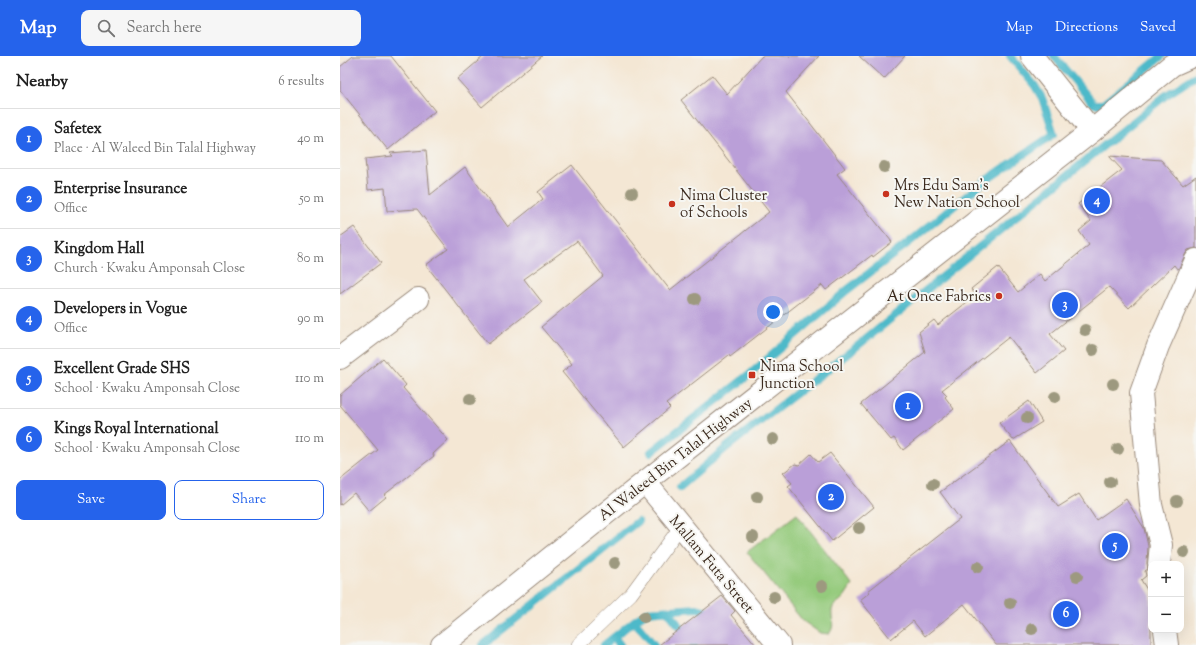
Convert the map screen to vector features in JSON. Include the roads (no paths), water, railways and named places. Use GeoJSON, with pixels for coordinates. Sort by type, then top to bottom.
{"type":"FeatureCollection","features":[{"type":"Feature","properties":{"kind":"street"},"geometry":{"type":"LineString","coordinates":[[1032,56],[1092,131]]}},
{"type":"Feature","properties":{"kind":"street","name":"Al Waleed Bin Talal Highway"},"geometry":{"type":"LineString","coordinates":[[442,645],[645,482],[1092,131],[1175,61],[1192,56]]}},
{"type":"Feature","properties":{"kind":"street"},"geometry":{"type":"LineString","coordinates":[[1159,561],[1161,545],[1151,505],[1141,393],[1158,346],[1196,260]]}},
{"type":"Feature","properties":{"kind":"street"},"geometry":{"type":"LineString","coordinates":[[340,358],[418,299]]}},
{"type":"Feature","properties":{"kind":"street","name":"Mallam Futa Street"},"geometry":{"type":"LineString","coordinates":[[645,482],[779,645]]}},
{"type":"Feature","properties":{"kind":"street"},"geometry":{"type":"LineString","coordinates":[[1165,633],[1167,645]]}},
{"type":"Feature","properties":{"kind":"lane"},"geometry":{"type":"LineString","coordinates":[[578,645],[631,594],[681,526]]}},
{"type":"Feature","properties":{"kind":"waterway"},"geometry":{"type":"LineString","coordinates":[[651,452],[749,375],[846,291],[985,181],[1054,134],[1042,98],[1035,86],[1010,56]]}},
{"type":"Feature","properties":{"kind":"waterway"},"geometry":{"type":"LineString","coordinates":[[1054,56],[1094,104],[1103,104],[1162,56]]}},
{"type":"Feature","properties":{"kind":"waterway"},"geometry":{"type":"LineString","coordinates":[[680,487],[727,447],[855,348],[1165,96],[1196,76]]}},
{"type":"Feature","properties":{"kind":"waterway"},"geometry":{"type":"LineString","coordinates":[[483,645],[638,521]]}},
{"type":"Feature","properties":{"kind":"waterway"},"geometry":{"type":"LineString","coordinates":[[604,645],[647,612],[697,608],[704,610],[710,618]]}},
{"type":"Feature","properties":{"kind":"waterway"},"geometry":{"type":"LineString","coordinates":[[667,610],[694,645]]}},
{"type":"Feature","properties":{"kind":"waterway"},"geometry":{"type":"LineString","coordinates":[[634,621],[654,645]]}},
{"type":"Feature","properties":{"kind":"waterway"},"geometry":{"type":"LineString","coordinates":[[614,637],[620,645]]}},
{"type":"Feature","properties":{"kind":"place","name":"Mrs Edu Sam's New Nation School"},"geometry":{"type":"Point","coordinates":[886,194]}},
{"type":"Feature","properties":{"kind":"place","name":"Developers in Vogue"},"geometry":{"type":"Point","coordinates":[1097,201]}},
{"type":"Feature","properties":{"kind":"place","name":"Nima Cluster of Schools"},"geometry":{"type":"Point","coordinates":[672,204]}},
{"type":"Feature","properties":{"kind":"place","name":"At Once Fabrics"},"geometry":{"type":"Point","coordinates":[999,296]}},
{"type":"Feature","properties":{"kind":"place","name":"Kingdom Hall"},"geometry":{"type":"Point","coordinates":[1065,305]}},
{"type":"Feature","properties":{"kind":"place","name":"Nima School Junction"},"geometry":{"type":"Point","coordinates":[752,375]}},
{"type":"Feature","properties":{"kind":"place","name":"Safetex"},"geometry":{"type":"Point","coordinates":[908,406]}},
{"type":"Feature","properties":{"kind":"place","name":"Enterprise Insurance"},"geometry":{"type":"Point","coordinates":[831,497]}},
{"type":"Feature","properties":{"kind":"place","name":"Excellent Grade SHS"},"geometry":{"type":"Point","coordinates":[1115,546]}},
{"type":"Feature","properties":{"kind":"place","name":"Kings Royal International"},"geometry":{"type":"Point","coordinates":[1066,614]}}]}
